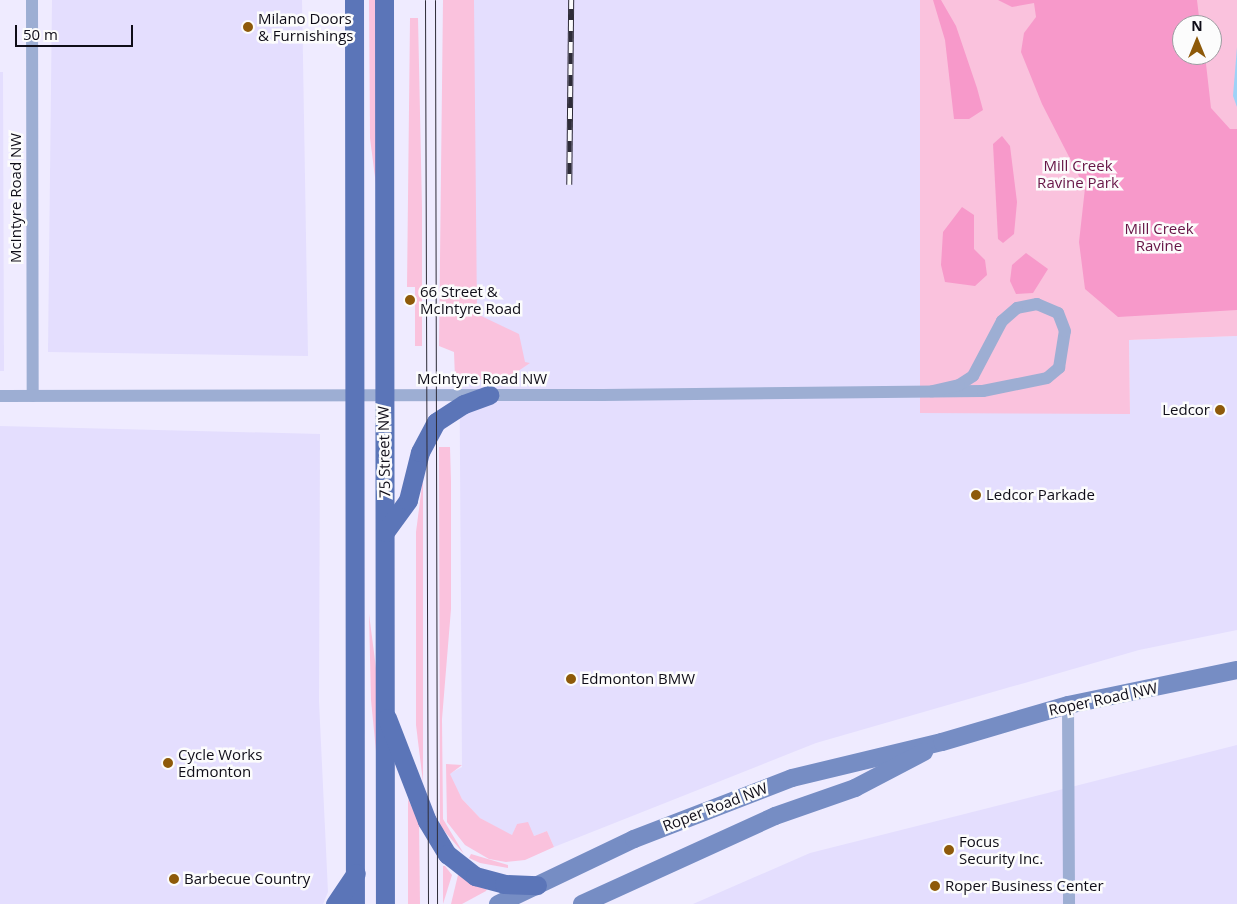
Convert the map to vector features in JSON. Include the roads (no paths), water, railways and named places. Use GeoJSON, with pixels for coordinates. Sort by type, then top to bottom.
{"type":"FeatureCollection","features":[{"type":"Feature","properties":{"kind":"main road","name":"75 Street NW"},"geometry":{"type":"LineString","coordinates":[[354,0],[355,904]]}},
{"type":"Feature","properties":{"kind":"main road","name":"75 Street NW"},"geometry":{"type":"LineString","coordinates":[[384,0],[385,904]]}},
{"type":"Feature","properties":{"kind":"main road"},"geometry":{"type":"LineString","coordinates":[[385,532],[408,500],[420,452],[436,422],[464,404],[489,395]]}},
{"type":"Feature","properties":{"kind":"main road","name":"Roper Road NW"},"geometry":{"type":"LineString","coordinates":[[498,904],[634,839],[764,787],[835,765],[942,742],[1068,705],[1237,670]]}},
{"type":"Feature","properties":{"kind":"main road"},"geometry":{"type":"LineString","coordinates":[[384,713],[427,821],[447,854],[475,876],[504,884],[538,885]]}},
{"type":"Feature","properties":{"kind":"main road","name":"Roper Road NW"},"geometry":{"type":"LineString","coordinates":[[582,904],[775,816],[855,788],[942,742]]}},
{"type":"Feature","properties":{"kind":"main road"},"geometry":{"type":"LineString","coordinates":[[335,904],[356,873]]}},
{"type":"Feature","properties":{"kind":"street","name":"McIntyre Road NW"},"geometry":{"type":"LineString","coordinates":[[32,0],[33,396]]}},
{"type":"Feature","properties":{"kind":"street","name":"McIntyre Road NW"},"geometry":{"type":"LineString","coordinates":[[0,396],[355,396],[932,391],[996,389],[1047,378],[1059,368],[1065,348],[1058,313],[1037,304],[1017,308],[1002,321],[973,376],[959,385],[932,391]]}},
{"type":"Feature","properties":{"kind":"street"},"geometry":{"type":"LineString","coordinates":[[1068,705],[1069,904]]}},
{"type":"Feature","properties":{"kind":"water"},"geometry":{"type":"Polygon","coordinates":[[[1237,47],[1237,107],[1233,96],[1237,47]]]}},
{"type":"Feature","properties":{"kind":"tram line"},"geometry":{"type":"LineString","coordinates":[[425,0],[428,904]]}},
{"type":"Feature","properties":{"kind":"tram line"},"geometry":{"type":"LineString","coordinates":[[435,0],[437,904]]}},
{"type":"Feature","properties":{"kind":"railway"},"geometry":{"type":"LineString","coordinates":[[569,185],[571,0]]}},
{"type":"Feature","properties":{"kind":"place","name":"Milano Doors & Furnishings"},"geometry":{"type":"Point","coordinates":[248,27]}},
{"type":"Feature","properties":{"kind":"place","name":"66 Street & McIntyre Road"},"geometry":{"type":"Point","coordinates":[410,300]}},
{"type":"Feature","properties":{"kind":"place","name":"Ledcor"},"geometry":{"type":"Point","coordinates":[1220,410]}},
{"type":"Feature","properties":{"kind":"place","name":"Ledcor Parkade"},"geometry":{"type":"Point","coordinates":[976,495]}},
{"type":"Feature","properties":{"kind":"place","name":"Edmonton BMW"},"geometry":{"type":"Point","coordinates":[571,679]}},
{"type":"Feature","properties":{"kind":"place","name":"Cycle Works Edmonton"},"geometry":{"type":"Point","coordinates":[168,763]}},
{"type":"Feature","properties":{"kind":"place","name":"Focus Security Inc."},"geometry":{"type":"Point","coordinates":[949,850]}},
{"type":"Feature","properties":{"kind":"place","name":"Barbecue Country"},"geometry":{"type":"Point","coordinates":[174,879]}},
{"type":"Feature","properties":{"kind":"place","name":"Roper Business Center"},"geometry":{"type":"Point","coordinates":[935,886]}},
{"type":"Feature","properties":{"kind":"park label","name":"Mill Creek Ravine Park"},"geometry":{"type":"Point","coordinates":[1078,174]}},
{"type":"Feature","properties":{"kind":"park label","name":"Mill Creek Ravine"},"geometry":{"type":"Point","coordinates":[1159,236]}}]}
